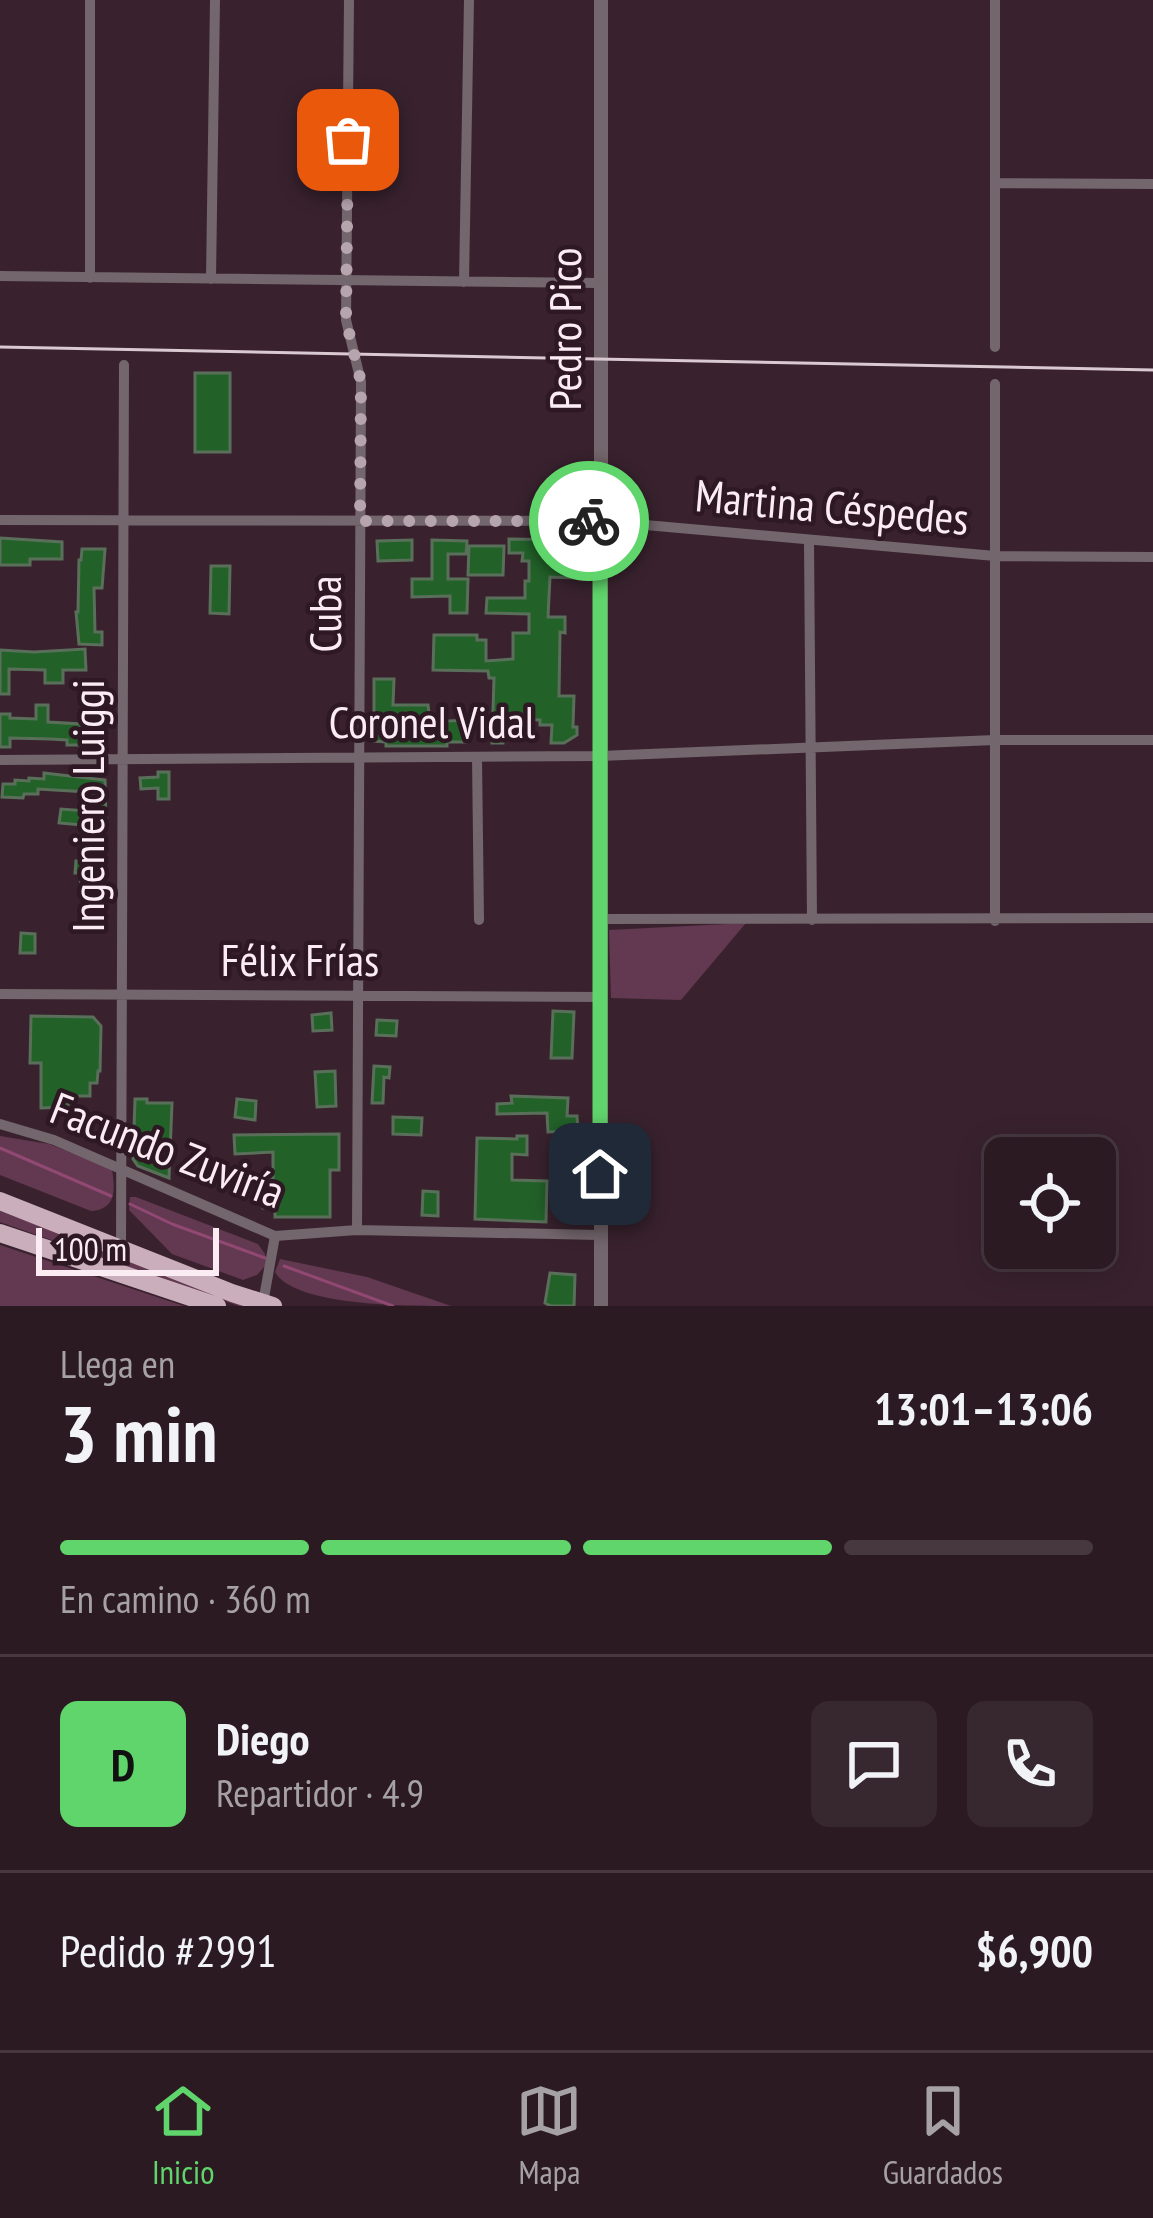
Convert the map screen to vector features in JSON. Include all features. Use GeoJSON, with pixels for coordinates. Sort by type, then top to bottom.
{"type":"FeatureCollection","features":[{"type":"Feature","properties":{"kind":"highway"},"geometry":{"type":"LineString","coordinates":[[0,1201],[268,1304]]}},
{"type":"Feature","properties":{"kind":"highway"},"geometry":{"type":"LineString","coordinates":[[0,1233],[217,1306]]}},
{"type":"Feature","properties":{"kind":"street"},"geometry":{"type":"LineString","coordinates":[[90,0],[90,278]]}},
{"type":"Feature","properties":{"kind":"street"},"geometry":{"type":"LineString","coordinates":[[211,279],[215,0]]}},
{"type":"Feature","properties":{"kind":"street","name":"Cuba"},"geometry":{"type":"LineString","coordinates":[[349,0],[346,320],[361,382],[357,1230]]}},
{"type":"Feature","properties":{"kind":"street"},"geometry":{"type":"LineString","coordinates":[[464,282],[469,0]]}},
{"type":"Feature","properties":{"kind":"street","name":"Pedro Pico"},"geometry":{"type":"LineString","coordinates":[[601,0],[601,1306]]}},
{"type":"Feature","properties":{"kind":"street"},"geometry":{"type":"LineString","coordinates":[[995,0],[995,347]]}},
{"type":"Feature","properties":{"kind":"street"},"geometry":{"type":"LineString","coordinates":[[996,183],[1153,184]]}},
{"type":"Feature","properties":{"kind":"street"},"geometry":{"type":"LineString","coordinates":[[0,276],[600,283]]}},
{"type":"Feature","properties":{"kind":"street","name":"Ingeniero Luiggi"},"geometry":{"type":"LineString","coordinates":[[121,1247],[124,364]]}},
{"type":"Feature","properties":{"kind":"street"},"geometry":{"type":"LineString","coordinates":[[995,384],[995,920]]}},
{"type":"Feature","properties":{"kind":"street","name":"Martina Céspedes"},"geometry":{"type":"LineString","coordinates":[[0,520],[600,521],[995,556],[1153,557]]}},
{"type":"Feature","properties":{"kind":"street"},"geometry":{"type":"LineString","coordinates":[[809,541],[812,920]]}},
{"type":"Feature","properties":{"kind":"street","name":"Coronel Vidal"},"geometry":{"type":"LineString","coordinates":[[0,760],[600,756],[995,740],[1153,740]]}},
{"type":"Feature","properties":{"kind":"street"},"geometry":{"type":"LineString","coordinates":[[477,757],[479,920]]}},
{"type":"Feature","properties":{"kind":"street"},"geometry":{"type":"LineString","coordinates":[[601,919],[1153,918]]}},
{"type":"Feature","properties":{"kind":"street","name":"Félix Frías"},"geometry":{"type":"LineString","coordinates":[[0,994],[600,997]]}},
{"type":"Feature","properties":{"kind":"street","name":"Facundo Zuviría"},"geometry":{"type":"LineString","coordinates":[[0,1124],[122,1167],[275,1236],[357,1230],[599,1234]]}},
{"type":"Feature","properties":{"kind":"street"},"geometry":{"type":"LineString","coordinates":[[268,1304],[275,1236]]}},
{"type":"Feature","properties":{"kind":"shaded area"},"geometry":{"type":"Polygon","coordinates":[[[746,923],[681,1000],[611,998],[609,930],[746,923]]]}},
{"type":"Feature","properties":{"kind":"shaded area"},"geometry":{"type":"Polygon","coordinates":[[[0,1136],[49,1144],[112,1169],[110,1202],[91,1211],[0,1175],[0,1136]]]}},
{"type":"Feature","properties":{"kind":"shaded area"},"geometry":{"type":"Polygon","coordinates":[[[130,1197],[258,1244],[266,1265],[243,1280],[172,1254],[129,1210],[130,1197]]]}},
{"type":"Feature","properties":{"kind":"shaded area"},"geometry":{"type":"Polygon","coordinates":[[[0,1211],[254,1306],[239,1306],[0,1222],[0,1211]]]}},
{"type":"Feature","properties":{"kind":"shaded area"},"geometry":{"type":"Polygon","coordinates":[[[0,1245],[184,1306],[0,1306],[0,1245]]]}},
{"type":"Feature","properties":{"kind":"shaded area"},"geometry":{"type":"Polygon","coordinates":[[[280,1259],[367,1277],[451,1306],[354,1302],[304,1292],[275,1272],[280,1259]]]}},
{"type":"Feature","properties":{"kind":"building"},"geometry":{"type":"Polygon","coordinates":[[[195,373],[230,373],[230,452],[195,452],[195,373]]]}},
{"type":"Feature","properties":{"kind":"building"},"geometry":{"type":"Polygon","coordinates":[[[0,538],[62,542],[62,559],[0,565],[0,538]]]}},
{"type":"Feature","properties":{"kind":"building"},"geometry":{"type":"Polygon","coordinates":[[[509,539],[574,540],[574,578],[550,577],[548,617],[565,617],[565,633],[560,632],[559,696],[574,696],[577,735],[564,743],[551,743],[552,725],[540,725],[540,720],[504,719],[503,743],[492,743],[494,678],[489,678],[488,671],[433,670],[434,635],[477,635],[477,640],[486,640],[486,661],[513,659],[513,633],[529,633],[529,614],[486,613],[487,598],[525,598],[529,561],[522,561],[523,553],[509,553],[509,539]]]}},
{"type":"Feature","properties":{"kind":"building"},"geometry":{"type":"Polygon","coordinates":[[[412,540],[412,560],[378,561],[377,541],[412,540]]]}},
{"type":"Feature","properties":{"kind":"building"},"geometry":{"type":"Polygon","coordinates":[[[432,540],[467,541],[466,554],[448,554],[448,579],[468,579],[467,613],[450,613],[450,596],[412,597],[412,579],[432,579],[432,540]]]}},
{"type":"Feature","properties":{"kind":"building"},"geometry":{"type":"Polygon","coordinates":[[[469,546],[504,546],[503,575],[468,575],[469,546]]]}},
{"type":"Feature","properties":{"kind":"building"},"geometry":{"type":"Polygon","coordinates":[[[82,549],[105,549],[102,588],[94,588],[95,632],[102,632],[102,645],[79,644],[76,612],[82,549]]]}},
{"type":"Feature","properties":{"kind":"building"},"geometry":{"type":"Polygon","coordinates":[[[211,566],[230,566],[229,614],[210,613],[211,566]]]}},
{"type":"Feature","properties":{"kind":"building"},"geometry":{"type":"Polygon","coordinates":[[[85,649],[86,670],[63,670],[63,683],[45,683],[45,670],[9,669],[9,694],[0,694],[0,650],[85,649]]]}},
{"type":"Feature","properties":{"kind":"building"},"geometry":{"type":"Polygon","coordinates":[[[374,679],[394,679],[393,705],[428,705],[430,722],[466,720],[466,742],[386,746],[386,742],[374,741],[374,679]]]}},
{"type":"Feature","properties":{"kind":"building"},"geometry":{"type":"Polygon","coordinates":[[[36,705],[48,705],[48,722],[81,724],[81,745],[67,745],[67,740],[10,738],[10,747],[0,747],[0,714],[36,719],[36,705]]]}},
{"type":"Feature","properties":{"kind":"building"},"geometry":{"type":"Polygon","coordinates":[[[158,772],[169,772],[169,799],[158,799],[158,788],[141,789],[140,778],[158,777],[158,772]]]}},
{"type":"Feature","properties":{"kind":"building"},"geometry":{"type":"Polygon","coordinates":[[[44,773],[105,780],[106,827],[59,823],[61,809],[87,811],[88,792],[38,789],[38,794],[24,794],[23,798],[2,797],[3,784],[44,779],[44,773]]]}},
{"type":"Feature","properties":{"kind":"building"},"geometry":{"type":"Polygon","coordinates":[[[76,861],[101,861],[101,898],[80,897],[81,873],[75,873],[76,861]]]}},
{"type":"Feature","properties":{"kind":"building"},"geometry":{"type":"Polygon","coordinates":[[[21,933],[35,934],[35,953],[20,953],[21,933]]]}},
{"type":"Feature","properties":{"kind":"building"},"geometry":{"type":"Polygon","coordinates":[[[553,1011],[574,1012],[572,1058],[551,1058],[553,1011]]]}},
{"type":"Feature","properties":{"kind":"building"},"geometry":{"type":"Polygon","coordinates":[[[331,1013],[332,1030],[313,1031],[312,1015],[331,1013]]]}},
{"type":"Feature","properties":{"kind":"building"},"geometry":{"type":"Polygon","coordinates":[[[31,1016],[93,1017],[101,1026],[100,1071],[97,1083],[90,1083],[90,1096],[68,1096],[68,1107],[41,1108],[41,1063],[30,1063],[31,1016]]]}},
{"type":"Feature","properties":{"kind":"building"},"geometry":{"type":"Polygon","coordinates":[[[377,1020],[397,1021],[396,1036],[376,1035],[377,1020]]]}},
{"type":"Feature","properties":{"kind":"building"},"geometry":{"type":"Polygon","coordinates":[[[374,1066],[390,1067],[389,1078],[384,1077],[383,1103],[372,1103],[374,1066]]]}},
{"type":"Feature","properties":{"kind":"building"},"geometry":{"type":"Polygon","coordinates":[[[335,1071],[336,1106],[317,1107],[315,1072],[335,1071]]]}},
{"type":"Feature","properties":{"kind":"building"},"geometry":{"type":"Polygon","coordinates":[[[511,1096],[568,1098],[567,1116],[577,1116],[578,1131],[548,1132],[547,1113],[497,1114],[497,1104],[512,1103],[511,1096]]]}},
{"type":"Feature","properties":{"kind":"building"},"geometry":{"type":"Polygon","coordinates":[[[135,1099],[172,1103],[169,1178],[138,1166],[133,1159],[135,1099]]]}},
{"type":"Feature","properties":{"kind":"building"},"geometry":{"type":"Polygon","coordinates":[[[237,1099],[256,1101],[255,1120],[235,1117],[237,1099]]]}},
{"type":"Feature","properties":{"kind":"building"},"geometry":{"type":"Polygon","coordinates":[[[393,1117],[422,1118],[421,1135],[393,1134],[393,1117]]]}},
{"type":"Feature","properties":{"kind":"building"},"geometry":{"type":"Polygon","coordinates":[[[339,1134],[339,1170],[330,1170],[330,1217],[275,1217],[275,1208],[263,1208],[261,1180],[273,1180],[273,1152],[235,1154],[234,1135],[339,1134]]]}},
{"type":"Feature","properties":{"kind":"building"},"geometry":{"type":"Polygon","coordinates":[[[527,1136],[527,1155],[512,1154],[512,1180],[547,1181],[546,1222],[475,1219],[477,1138],[527,1136]]]}},
{"type":"Feature","properties":{"kind":"building"},"geometry":{"type":"Polygon","coordinates":[[[423,1191],[438,1192],[438,1216],[422,1215],[423,1191]]]}},
{"type":"Feature","properties":{"kind":"building"},"geometry":{"type":"Polygon","coordinates":[[[550,1273],[575,1275],[574,1306],[545,1303],[550,1273]]]}},
{"type":"Feature","properties":{"kind":"waterway"},"geometry":{"type":"LineString","coordinates":[[0,1148],[111,1196]]}},
{"type":"Feature","properties":{"kind":"waterway"},"geometry":{"type":"LineString","coordinates":[[130,1204],[265,1258]]}},
{"type":"Feature","properties":{"kind":"waterway"},"geometry":{"type":"LineString","coordinates":[[284,1266],[393,1306]]}},
{"type":"Feature","properties":{"kind":"railway"},"geometry":{"type":"LineString","coordinates":[[0,347],[1153,370]]}},
{"type":"Feature","properties":{"kind":"way so far"},"geometry":{"type":"LineString","coordinates":[[348,140],[346,320],[361,382],[360,521],[589,521]]}},
{"type":"Feature","properties":{"kind":"route"},"geometry":{"type":"LineString","coordinates":[[589,521],[600,521],[600,1174]]}}]}
